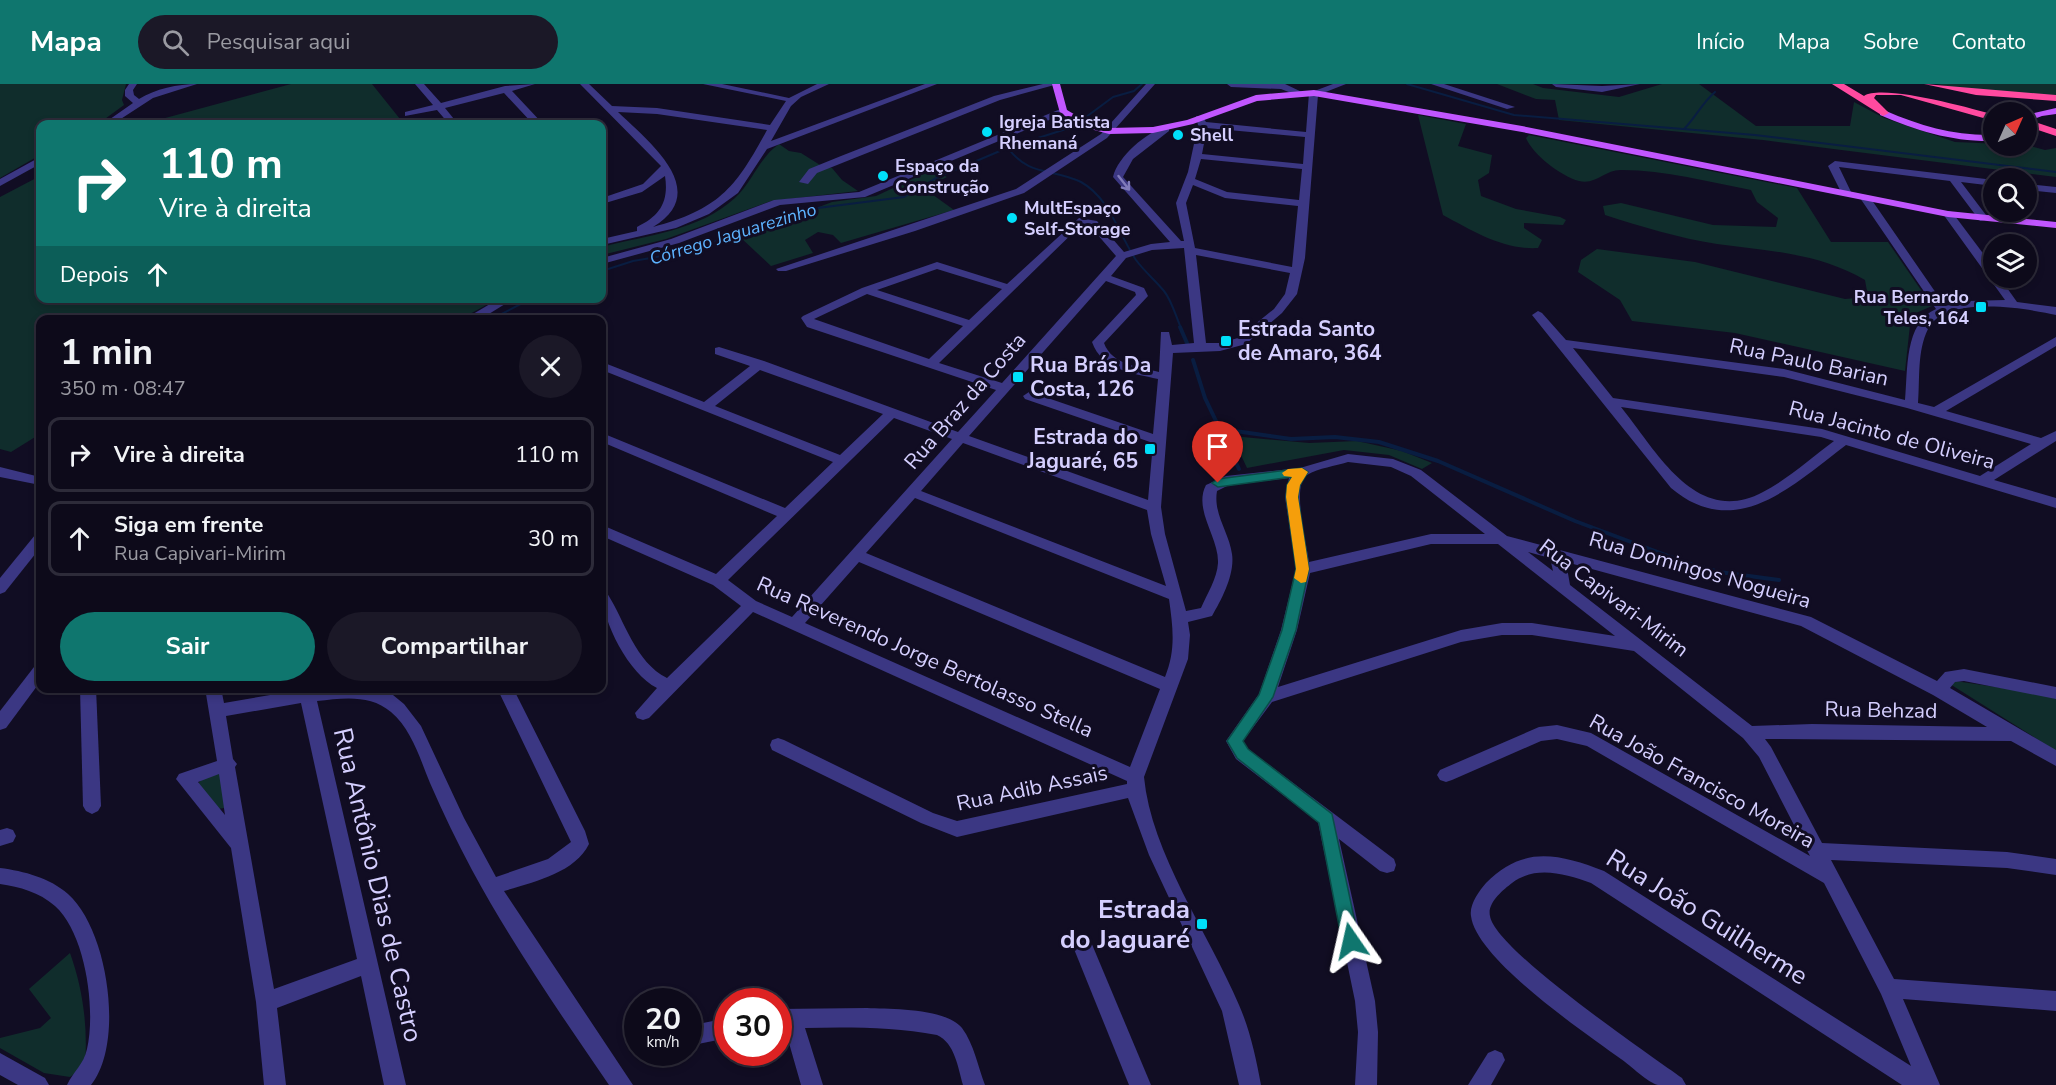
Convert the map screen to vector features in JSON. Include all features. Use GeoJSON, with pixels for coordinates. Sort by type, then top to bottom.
{"type":"FeatureCollection","features":[{"type":"Feature","properties":{"kind":"highway"},"geometry":{"type":"LineString","coordinates":[[1837,84],[1882,113]]}},
{"type":"Feature","properties":{"kind":"highway"},"geometry":{"type":"LineString","coordinates":[[1895,84],[1983,112]]}},
{"type":"Feature","properties":{"kind":"highway"},"geometry":{"type":"LineString","coordinates":[[1914,84],[1983,112]]}},
{"type":"Feature","properties":{"kind":"highway"},"geometry":{"type":"LineString","coordinates":[[1929,84],[1976,93],[2056,98]]}},
{"type":"Feature","properties":{"kind":"highway"},"geometry":{"type":"LineString","coordinates":[[1882,113],[1868,98],[1873,92],[1902,92],[1983,113]]}},
{"type":"Feature","properties":{"kind":"highway"},"geometry":{"type":"LineString","coordinates":[[2037,124],[2056,134]]}},
{"type":"Feature","properties":{"kind":"highway"},"geometry":{"type":"LineString","coordinates":[[2037,131],[2056,134]]}},
{"type":"Feature","properties":{"kind":"main road"},"geometry":{"type":"LineString","coordinates":[[1055,84],[1063,111],[1086,125],[1109,131],[1166,129],[1201,122],[1256,98],[1314,93],[1522,129],[1865,198],[1983,219]]}},
{"type":"Feature","properties":{"kind":"main road"},"geometry":{"type":"LineString","coordinates":[[2037,116],[2056,111]]}},
{"type":"Feature","properties":{"kind":"main road"},"geometry":{"type":"LineString","coordinates":[[1882,113],[1935,133],[1971,139],[1983,138]]}},
{"type":"Feature","properties":{"kind":"main road"},"geometry":{"type":"LineString","coordinates":[[2020,222],[2056,225]]}},
{"type":"Feature","properties":{"kind":"street"},"geometry":{"type":"LineString","coordinates":[[133,84],[129,90],[130,96],[138,103]]}},
{"type":"Feature","properties":{"kind":"street"},"geometry":{"type":"LineString","coordinates":[[113,120],[138,103],[161,92],[193,84]]}},
{"type":"Feature","properties":{"kind":"street"},"geometry":{"type":"LineString","coordinates":[[419,84],[451,120]]}},
{"type":"Feature","properties":{"kind":"street"},"geometry":{"type":"LineString","coordinates":[[408,114],[531,84]]}},
{"type":"Feature","properties":{"kind":"street"},"geometry":{"type":"LineString","coordinates":[[584,84],[666,166],[673,191],[670,204],[649,225],[619,238]]}},
{"type":"Feature","properties":{"kind":"street"},"geometry":{"type":"LineString","coordinates":[[708,84],[791,97],[825,84]]}},
{"type":"Feature","properties":{"kind":"street"},"geometry":{"type":"LineString","coordinates":[[761,148],[933,84]]}},
{"type":"Feature","properties":{"kind":"street"},"geometry":{"type":"LineString","coordinates":[[804,182],[813,171],[997,98],[1055,84]]}},
{"type":"Feature","properties":{"kind":"street"},"geometry":{"type":"LineString","coordinates":[[782,269],[1001,198],[1049,174],[1109,131],[1151,84]]}},
{"type":"Feature","properties":{"kind":"street"},"geometry":{"type":"LineString","coordinates":[[1233,84],[1282,86],[1299,93]]}},
{"type":"Feature","properties":{"kind":"street"},"geometry":{"type":"LineString","coordinates":[[1250,1085],[1232,1011],[1155,845],[1134,783],[1180,659],[1182,634],[1176,596],[1158,534],[1154,507],[1166,343],[1200,346],[1234,345],[1254,333],[1287,301],[1294,286],[1297,271],[1314,93],[1342,84]]}},
{"type":"Feature","properties":{"kind":"street"},"geometry":{"type":"LineString","coordinates":[[1435,84],[1509,107]]}},
{"type":"Feature","properties":{"kind":"street"},"geometry":{"type":"LineString","coordinates":[[1556,84],[1602,89],[1636,84]]}},
{"type":"Feature","properties":{"kind":"street"},"geometry":{"type":"LineString","coordinates":[[505,89],[534,120]]}},
{"type":"Feature","properties":{"kind":"street"},"geometry":{"type":"LineString","coordinates":[[606,241],[686,220],[716,205],[735,190],[791,97]]}},
{"type":"Feature","properties":{"kind":"street"},"geometry":{"type":"LineString","coordinates":[[610,109],[657,111],[772,128]]}},
{"type":"Feature","properties":{"kind":"street"},"geometry":{"type":"LineString","coordinates":[[606,260],[675,241],[778,202],[861,195],[1063,111]]}},
{"type":"Feature","properties":{"kind":"street"},"geometry":{"type":"LineString","coordinates":[[1200,346],[1184,246],[1181,203],[1196,156],[1201,122],[1310,135]]}},
{"type":"Feature","properties":{"kind":"street"},"geometry":{"type":"LineString","coordinates":[[1166,129],[1126,162],[1119,169],[1118,177],[1184,246]]}},
{"type":"Feature","properties":{"kind":"street"},"geometry":{"type":"LineString","coordinates":[[1196,156],[1308,167]]}},
{"type":"Feature","properties":{"kind":"street"},"geometry":{"type":"LineString","coordinates":[[0,183],[36,162]]}},
{"type":"Feature","properties":{"kind":"street"},"geometry":{"type":"LineString","coordinates":[[1847,194],[1833,166],[1835,164],[1983,182]]}},
{"type":"Feature","properties":{"kind":"street"},"geometry":{"type":"LineString","coordinates":[[606,197],[650,184],[666,166]]}},
{"type":"Feature","properties":{"kind":"street"},"geometry":{"type":"LineString","coordinates":[[1953,178],[1983,218]]}},
{"type":"Feature","properties":{"kind":"street"},"geometry":{"type":"LineString","coordinates":[[1190,180],[1226,195],[1305,204]]}},
{"type":"Feature","properties":{"kind":"street"},"geometry":{"type":"LineString","coordinates":[[2037,188],[2056,190]]}},
{"type":"Feature","properties":{"kind":"street"},"geometry":{"type":"LineString","coordinates":[[1865,198],[1943,311]]}},
{"type":"Feature","properties":{"kind":"street"},"geometry":{"type":"LineString","coordinates":[[1948,214],[1983,262]]}},
{"type":"Feature","properties":{"kind":"street"},"geometry":{"type":"LineString","coordinates":[[931,364],[1075,224],[1086,219],[1130,254],[1184,246],[1297,271]]}},
{"type":"Feature","properties":{"kind":"street","name":"Rua Braz da Costa"},"geometry":{"type":"LineString","coordinates":[[795,624],[914,493],[1003,388],[1104,277],[1130,254]]}},
{"type":"Feature","properties":{"kind":"street"},"geometry":{"type":"LineString","coordinates":[[1003,388],[807,321],[810,315],[866,290],[937,265],[1009,288]]}},
{"type":"Feature","properties":{"kind":"street"},"geometry":{"type":"LineString","coordinates":[[1104,277],[1134,286],[1140,290],[1142,296],[1098,342],[1102,355],[1113,363],[1165,377]]}},
{"type":"Feature","properties":{"kind":"street"},"geometry":{"type":"LineString","coordinates":[[2002,288],[2012,302]]}},
{"type":"Feature","properties":{"kind":"street"},"geometry":{"type":"LineString","coordinates":[[866,290],[972,325]]}},
{"type":"Feature","properties":{"kind":"street"},"geometry":{"type":"LineString","coordinates":[[1911,405],[1919,335],[1932,316],[1943,311],[1975,304],[2012,302],[2056,311]]}},
{"type":"Feature","properties":{"kind":"street"},"geometry":{"type":"LineString","coordinates":[[478,315],[501,303]]}},
{"type":"Feature","properties":{"kind":"street"},"geometry":{"type":"LineString","coordinates":[[1538,315],[1676,485],[1689,496],[1713,505],[1741,506],[1766,497],[1845,439]]}},
{"type":"Feature","properties":{"kind":"street"},"geometry":{"type":"LineString","coordinates":[[1935,412],[2056,341]]}},
{"type":"Feature","properties":{"kind":"street","name":"Rua Paulo Barian"},"geometry":{"type":"LineString","coordinates":[[1563,344],[1784,373],[1911,405],[2043,443]]}},
{"type":"Feature","properties":{"kind":"street"},"geometry":{"type":"LineString","coordinates":[[725,352],[1154,507]]}},
{"type":"Feature","properties":{"kind":"street"},"geometry":{"type":"LineString","coordinates":[[706,407],[760,363]]}},
{"type":"Feature","properties":{"kind":"street"},"geometry":{"type":"LineString","coordinates":[[606,368],[843,461]]}},
{"type":"Feature","properties":{"kind":"street"},"geometry":{"type":"LineString","coordinates":[[1029,396],[1160,441]]}},
{"type":"Feature","properties":{"kind":"street","name":"Rua Jacinto de Oliveira"},"geometry":{"type":"LineString","coordinates":[[1609,401],[1762,422],[1845,439],[2056,502]]}},
{"type":"Feature","properties":{"kind":"street"},"geometry":{"type":"LineString","coordinates":[[718,581],[892,412]]}},
{"type":"Feature","properties":{"kind":"street"},"geometry":{"type":"LineString","coordinates":[[1982,481],[2056,435]]}},
{"type":"Feature","properties":{"kind":"street"},"geometry":{"type":"LineString","coordinates":[[606,438],[788,515]]}},
{"type":"Feature","properties":{"kind":"street","name":"Rua Capivari-Mirim"},"geometry":{"type":"LineString","coordinates":[[1180,618],[1206,612],[1225,566],[1224,550],[1209,508],[1208,497],[1211,488],[1226,481],[1302,472],[1348,458],[1393,464],[1416,473],[1441,489],[1499,539],[1641,646],[1749,733],[1765,752],[1888,988],[1929,1085]]}},
{"type":"Feature","properties":{"kind":"street"},"geometry":{"type":"LineString","coordinates":[[1302,472],[1294,485],[1292,497],[1303,569],[1289,630],[1266,697],[1234,741],[1242,754],[1387,865]]}},
{"type":"Feature","properties":{"kind":"street"},"geometry":{"type":"LineString","coordinates":[[0,473],[36,480]]}},
{"type":"Feature","properties":{"kind":"street"},"geometry":{"type":"LineString","coordinates":[[914,493],[1176,596]]}},
{"type":"Feature","properties":{"kind":"street","name":"Rua Reverendo Jorge Bertolasso Stella"},"geometry":{"type":"LineString","coordinates":[[606,532],[718,581],[751,605],[1134,783]]}},
{"type":"Feature","properties":{"kind":"street","name":"Rua Domingos Nogueira"},"geometry":{"type":"LineString","coordinates":[[1303,569],[1431,539],[1499,539],[1795,617],[1939,690],[2056,759]]}},
{"type":"Feature","properties":{"kind":"street"},"geometry":{"type":"LineString","coordinates":[[0,588],[36,544]]}},
{"type":"Feature","properties":{"kind":"street"},"geometry":{"type":"LineString","coordinates":[[1557,554],[1564,590]]}},
{"type":"Feature","properties":{"kind":"street"},"geometry":{"type":"LineString","coordinates":[[857,555],[1169,686]]}},
{"type":"Feature","properties":{"kind":"street"},"geometry":{"type":"LineString","coordinates":[[606,602],[616,616],[637,663],[654,679],[669,686]]}},
{"type":"Feature","properties":{"kind":"street"},"geometry":{"type":"LineString","coordinates":[[643,713],[751,605]]}},
{"type":"Feature","properties":{"kind":"street"},"geometry":{"type":"LineString","coordinates":[[1266,697],[1461,636],[1502,629],[1532,629],[1641,646]]}},
{"type":"Feature","properties":{"kind":"street"},"geometry":{"type":"LineString","coordinates":[[1939,690],[1951,676],[1964,675],[2056,693]]}},
{"type":"Feature","properties":{"kind":"street"},"geometry":{"type":"LineString","coordinates":[[0,723],[36,676]]}},
{"type":"Feature","properties":{"kind":"street"},"geometry":{"type":"LineString","coordinates":[[88,693],[92,806]]}},
{"type":"Feature","properties":{"kind":"street"},"geometry":{"type":"LineString","coordinates":[[214,693],[228,764],[266,1002],[275,1085]]}},
{"type":"Feature","properties":{"kind":"street"},"geometry":{"type":"LineString","coordinates":[[216,711],[334,693]]}},
{"type":"Feature","properties":{"kind":"street"},"geometry":{"type":"LineString","coordinates":[[375,693],[402,713],[416,730],[463,839],[567,1009],[622,1085]]}},
{"type":"Feature","properties":{"kind":"street"},"geometry":{"type":"LineString","coordinates":[[491,887],[554,864],[575,852],[580,844],[579,837],[507,693]]}},
{"type":"Feature","properties":{"kind":"street","name":"Rua Antônio Dias de Castro"},"geometry":{"type":"LineString","coordinates":[[308,697],[395,1085]]}},
{"type":"Feature","properties":{"kind":"street","name":"Rua Behzad"},"geometry":{"type":"LineString","coordinates":[[1749,733],[1812,731],[2013,734]]}},
{"type":"Feature","properties":{"kind":"street","name":"Rua João Francisco Moreira"},"geometry":{"type":"LineString","coordinates":[[1446,775],[1539,734],[1572,734],[1590,740],[1833,879]]}},
{"type":"Feature","properties":{"kind":"street","name":"Rua Adib Assais"},"geometry":{"type":"LineString","coordinates":[[778,745],[927,818],[957,829],[1134,783]]}},
{"type":"Feature","properties":{"kind":"street"},"geometry":{"type":"LineString","coordinates":[[228,764],[185,779],[241,847]]}},
{"type":"Feature","properties":{"kind":"street"},"geometry":{"type":"LineString","coordinates":[[1326,819],[1365,1001],[1368,1032],[1366,1085]]}},
{"type":"Feature","properties":{"kind":"street"},"geometry":{"type":"LineString","coordinates":[[1818,851],[2007,860],[2056,867]]}},
{"type":"Feature","properties":{"kind":"street","name":"Rua João Guilherme"},"geometry":{"type":"LineString","coordinates":[[1675,1085],[1515,965],[1487,935],[1480,918],[1483,899],[1516,868],[1537,862],[1564,865],[1597,877],[1921,1085]]}},
{"type":"Feature","properties":{"kind":"street"},"geometry":{"type":"LineString","coordinates":[[0,876],[41,886],[69,908],[85,938],[96,978],[100,1035],[96,1060],[78,1085]]}},
{"type":"Feature","properties":{"kind":"street"},"geometry":{"type":"LineString","coordinates":[[1084,949],[1140,1085]]}},
{"type":"Feature","properties":{"kind":"street"},"geometry":{"type":"LineString","coordinates":[[266,1002],[368,964]]}},
{"type":"Feature","properties":{"kind":"street"},"geometry":{"type":"LineString","coordinates":[[1888,988],[2056,1001]]}},
{"type":"Feature","properties":{"kind":"street"},"geometry":{"type":"LineString","coordinates":[[792,1019],[900,1021],[945,1028],[953,1034],[974,1085]]}},
{"type":"Feature","properties":{"kind":"street"},"geometry":{"type":"LineString","coordinates":[[792,1036],[812,1085]]}},
{"type":"Feature","properties":{"kind":"street"},"geometry":{"type":"LineString","coordinates":[[1479,1085],[1495,1060]]}},
{"type":"Feature","properties":{"kind":"street"},"geometry":{"type":"LineString","coordinates":[[0,1063],[38,1085]]}},
{"type":"Feature","properties":{"kind":"green space"},"geometry":{"type":"Polygon","coordinates":[[[0,84],[126,84],[122,100],[124,105],[103,120],[36,120],[36,157],[0,178],[0,84]]]}},
{"type":"Feature","properties":{"kind":"green space"},"geometry":{"type":"Polygon","coordinates":[[[291,84],[372,84],[401,120],[158,120],[291,84]]]}},
{"type":"Feature","properties":{"kind":"green space"},"geometry":{"type":"Polygon","coordinates":[[[1497,84],[1533,84],[1543,88],[1619,97],[1662,84],[1699,84],[1756,126],[1850,126],[1854,102],[1884,118],[1955,142],[1983,143],[1983,156],[2037,156],[2037,148],[2045,150],[2056,148],[2056,177],[2037,175],[2037,168],[1985,168],[1763,140],[1559,120],[1555,100],[1536,99],[1497,84]]]}},
{"type":"Feature","properties":{"kind":"green space"},"geometry":{"type":"Polygon","coordinates":[[[1937,84],[2056,84],[2056,97],[1960,89],[1937,84]]]}},
{"type":"Feature","properties":{"kind":"green space"},"geometry":{"type":"Polygon","coordinates":[[[1418,115],[1466,124],[1458,146],[1492,155],[1489,173],[1478,180],[1481,196],[1516,209],[1560,217],[1566,220],[1563,225],[1524,223],[1524,228],[1542,240],[1538,248],[1525,248],[1500,243],[1443,215],[1418,115]]]}},
{"type":"Feature","properties":{"kind":"green space"},"geometry":{"type":"Polygon","coordinates":[[[1529,135],[1797,188],[1831,242],[1888,242],[1932,306],[1916,313],[1910,325],[1905,371],[1735,333],[1632,321],[1620,300],[1578,272],[1581,260],[1597,249],[1695,262],[1845,299],[1868,297],[1865,280],[1830,264],[1793,254],[1717,244],[1647,228],[1605,215],[1603,206],[1621,203],[1713,225],[1776,227],[1778,218],[1757,202],[1751,190],[1687,177],[1638,171],[1616,170],[1591,181],[1579,181],[1564,175],[1541,158],[1526,138],[1529,135]]]}},
{"type":"Feature","properties":{"kind":"green space"},"geometry":{"type":"Polygon","coordinates":[[[779,144],[789,151],[801,153],[820,165],[832,168],[842,180],[858,191],[771,201],[666,239],[606,254],[606,246],[689,225],[721,209],[735,198],[779,144]]]}},
{"type":"Feature","properties":{"kind":"green space"},"geometry":{"type":"Polygon","coordinates":[[[932,170],[947,177],[929,186],[929,192],[954,210],[841,243],[833,235],[818,232],[805,240],[813,253],[771,266],[740,237],[832,202],[876,196],[932,170]]]}},
{"type":"Feature","properties":{"kind":"green space"},"geometry":{"type":"Polygon","coordinates":[[[36,178],[36,303],[490,303],[468,315],[36,315],[36,436],[11,452],[0,449],[0,197],[36,178]]]}},
{"type":"Feature","properties":{"kind":"green space"},"geometry":{"type":"Polygon","coordinates":[[[1232,436],[1309,443],[1357,441],[1402,451],[1432,463],[1422,469],[1389,455],[1344,450],[1247,468],[1232,436]]]}},
{"type":"Feature","properties":{"kind":"green space"},"geometry":{"type":"Polygon","coordinates":[[[1942,679],[2056,696],[2056,751],[1942,679]]]}},
{"type":"Feature","properties":{"kind":"green space"},"geometry":{"type":"Polygon","coordinates":[[[224,769],[224,808],[218,809],[197,785],[202,779],[224,769]]]}},
{"type":"Feature","properties":{"kind":"green space"},"geometry":{"type":"Polygon","coordinates":[[[70,953],[84,1008],[86,1037],[85,1066],[70,1077],[44,1073],[0,1048],[0,1038],[40,1028],[51,1018],[29,989],[70,953]]]}},
{"type":"Feature","properties":{"kind":"waterway","name":"Córrego Jaguarezinho"},"geometry":{"type":"LineString","coordinates":[[1086,117],[1113,97],[1134,91],[1142,84]]}},
{"type":"Feature","properties":{"kind":"waterway"},"geometry":{"type":"LineString","coordinates":[[1407,84],[1514,115],[1755,135],[2056,172]]}},
{"type":"Feature","properties":{"kind":"waterway"},"geometry":{"type":"LineString","coordinates":[[1684,129],[1715,92]]}},
{"type":"Feature","properties":{"kind":"waterway","name":"Córrego Jaguarezinho"},"geometry":{"type":"LineString","coordinates":[[606,270],[633,261],[686,252],[802,210],[904,197],[936,178],[1007,148],[1066,129]]}},
{"type":"Feature","properties":{"kind":"waterway"},"geometry":{"type":"LineString","coordinates":[[1008,148],[1024,164],[1081,182],[1099,197],[1107,207],[1136,260],[1167,295],[1181,328]]}},
{"type":"Feature","properties":{"kind":"waterway","name":"Córrego Jaguarezinho"},"geometry":{"type":"LineString","coordinates":[[500,315],[522,303]]}},
{"type":"Feature","properties":{"kind":"waterway"},"geometry":{"type":"LineString","coordinates":[[1180,327],[1187,343]]}},
{"type":"Feature","properties":{"kind":"waterway"},"geometry":{"type":"LineString","coordinates":[[1193,360],[1205,398],[1239,469]]}},
{"type":"Feature","properties":{"kind":"waterway"},"geometry":{"type":"LineString","coordinates":[[1223,433],[1235,431],[1291,439],[1335,437],[1379,442],[1438,461],[1575,521],[1687,563],[1719,572],[1779,580]]}},
{"type":"Feature","properties":{"kind":"slow traffic"},"geometry":{"type":"LineString","coordinates":[[1288,473],[1302,472],[1296,478],[1292,497],[1303,569],[1301,578]]}},
{"type":"Feature","properties":{"kind":"place","name":"Igreja Batista Rhemaná"},"geometry":{"type":"Point","coordinates":[987,132]}},
{"type":"Feature","properties":{"kind":"place","name":"Shell"},"geometry":{"type":"Point","coordinates":[1178,135]}},
{"type":"Feature","properties":{"kind":"place","name":"Espaço da Construção"},"geometry":{"type":"Point","coordinates":[883,176]}},
{"type":"Feature","properties":{"kind":"place","name":"MultEspaço Self-Storage"},"geometry":{"type":"Point","coordinates":[1012,218]}},
{"type":"Feature","properties":{"kind":"place","name":"Rua Bernardo Teles, 164"},"geometry":{"type":"Point","coordinates":[1981,307]}},
{"type":"Feature","properties":{"kind":"place","name":"Estrada Santo de Amaro, 364"},"geometry":{"type":"Point","coordinates":[1226,341]}},
{"type":"Feature","properties":{"kind":"place","name":"Rua Brás Da Costa, 126"},"geometry":{"type":"Point","coordinates":[1018,377]}},
{"type":"Feature","properties":{"kind":"place","name":"Estrada do Jaguaré, 65"},"geometry":{"type":"Point","coordinates":[1150,449]}},
{"type":"Feature","properties":{"kind":"place","name":"Estrada do Jaguaré"},"geometry":{"type":"Point","coordinates":[1202,924]}},
{"type":"Feature","properties":{"kind":"route"},"geometry":{"type":"LineString","coordinates":[[1218,483],[1302,472],[1296,478],[1292,497],[1303,569],[1289,630],[1266,697],[1238,732],[1234,741],[1242,754],[1326,819],[1351,941]]}}]}
